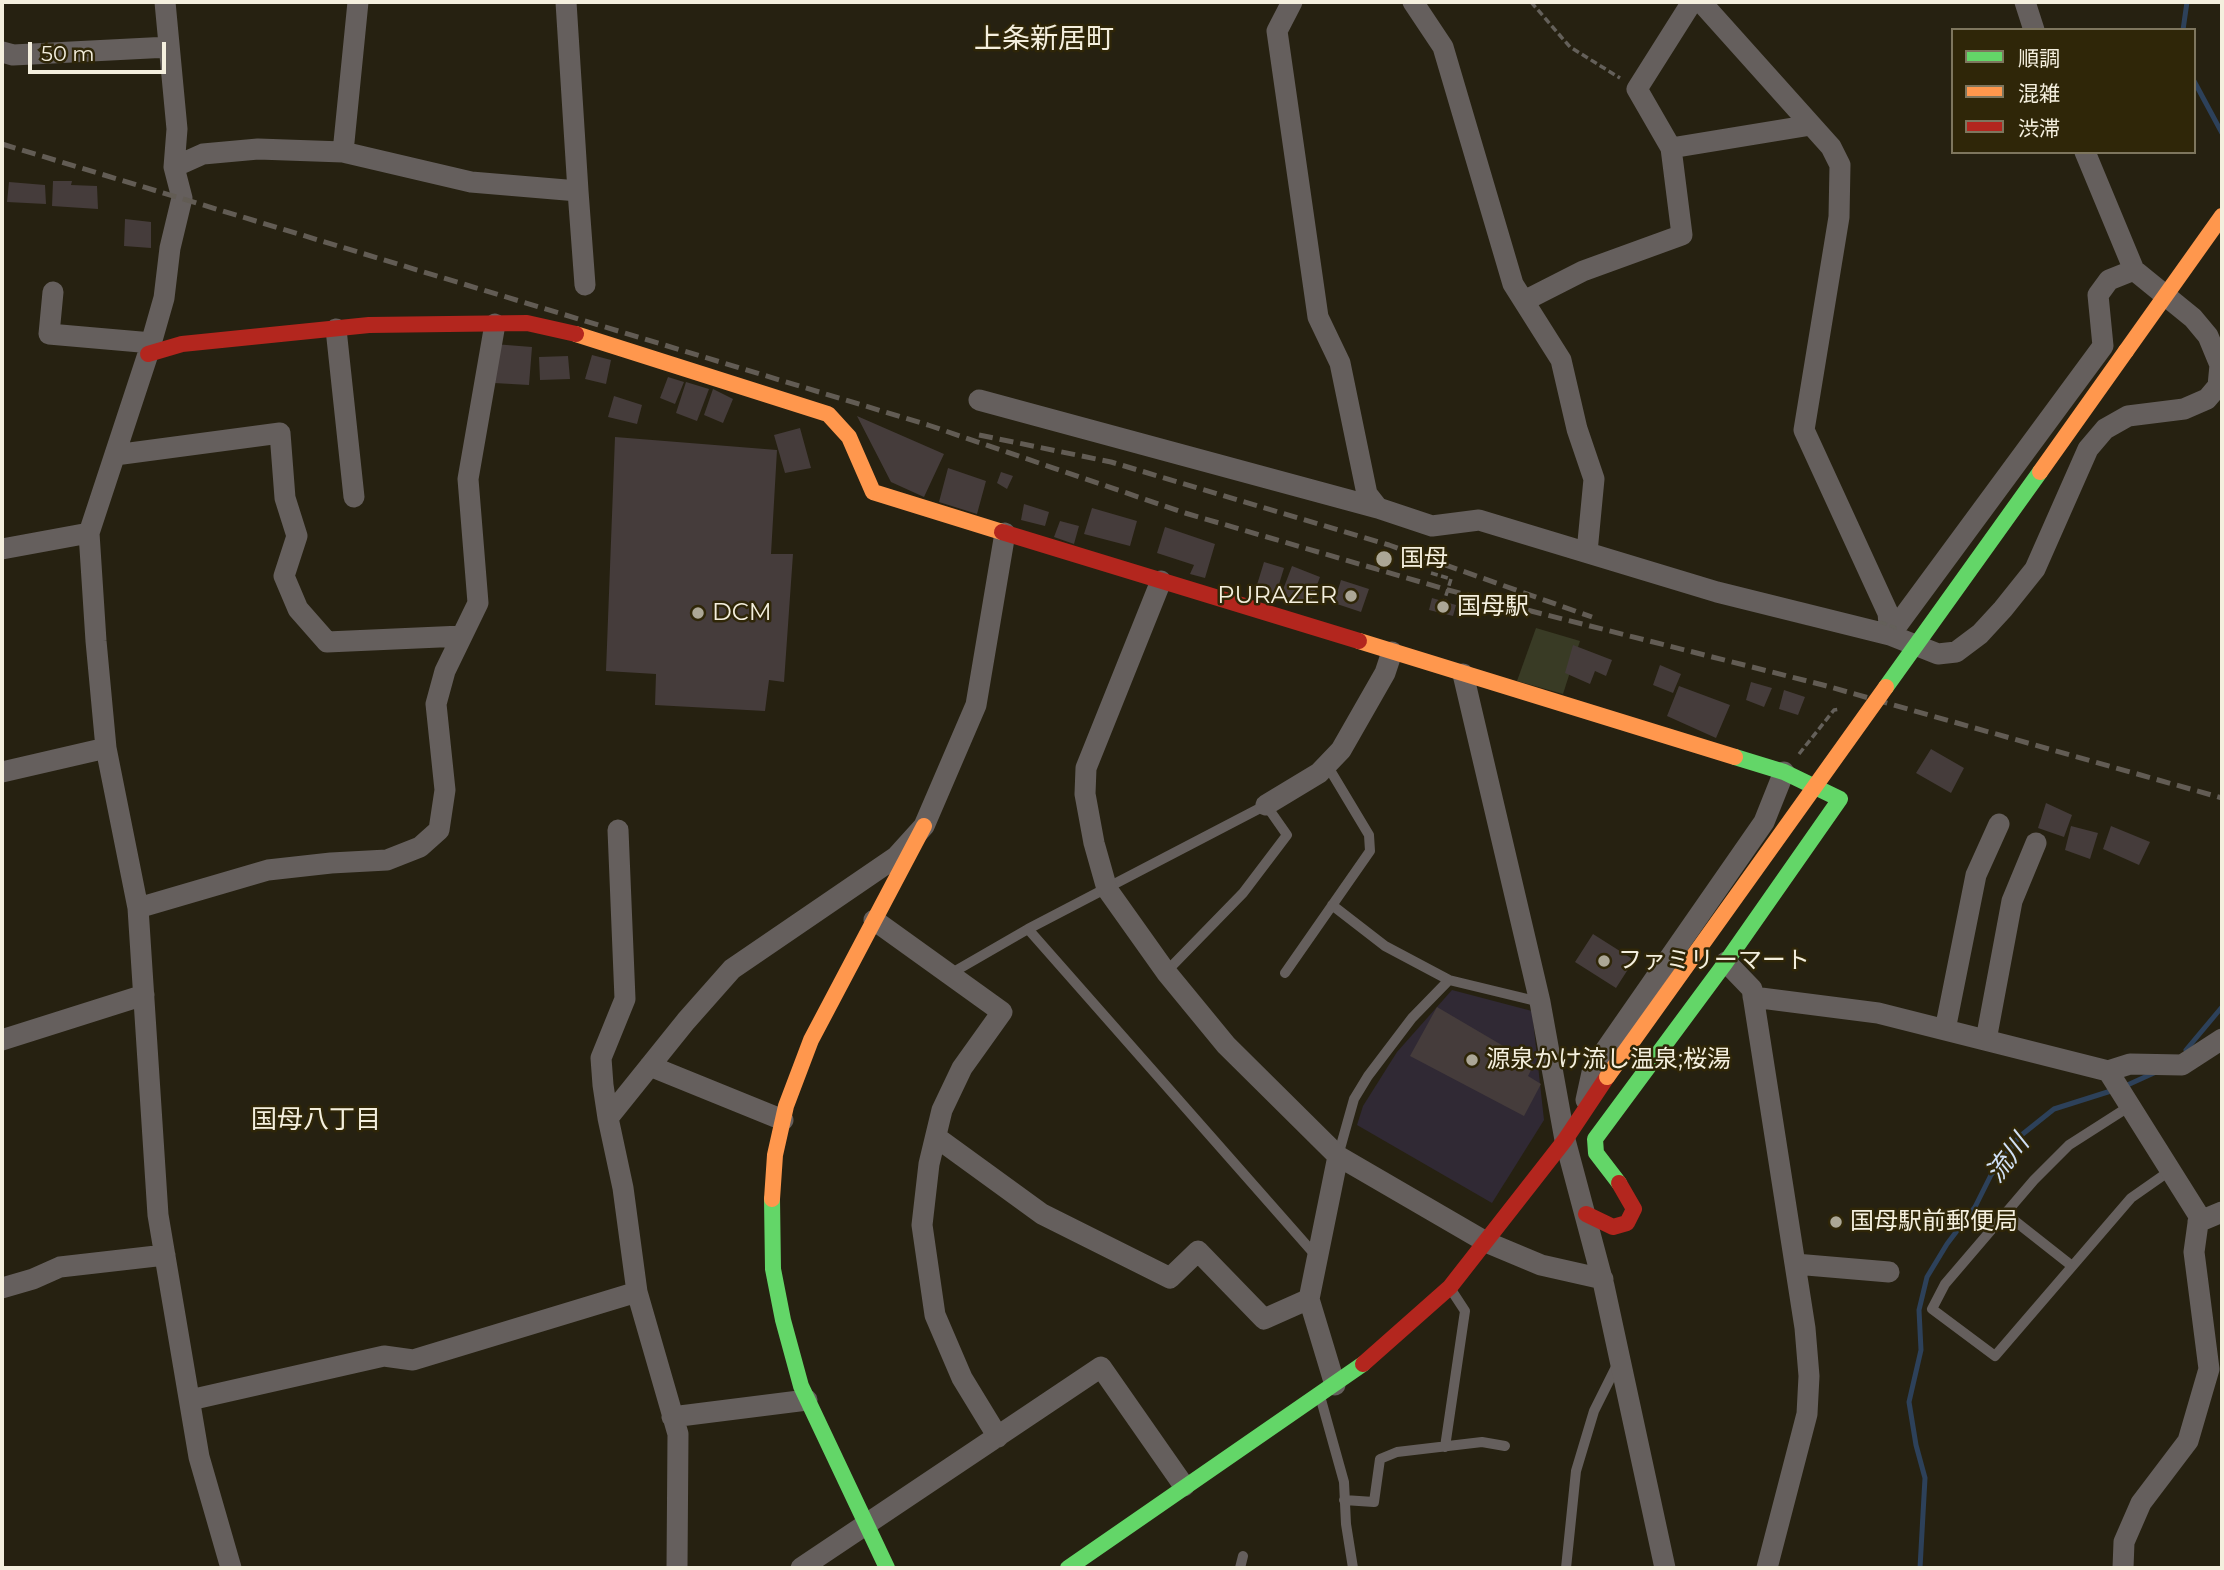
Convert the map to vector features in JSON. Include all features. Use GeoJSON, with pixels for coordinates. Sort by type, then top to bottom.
{"type":"FeatureCollection","features":[{"type":"Feature","properties":{"kind":"street"},"geometry":{"type":"LineString","coordinates":[[165,2],[177,129],[174,167],[182,198],[170,248],[164,298],[89,533],[106,748],[138,908],[158,1215],[200,1457],[231,1568]]}},
{"type":"Feature","properties":{"kind":"street"},"geometry":{"type":"LineString","coordinates":[[344,152],[358,2]]}},
{"type":"Feature","properties":{"kind":"street"},"geometry":{"type":"LineString","coordinates":[[566,2],[585,285]]}},
{"type":"Feature","properties":{"kind":"street"},"geometry":{"type":"LineString","coordinates":[[1293,2],[1277,31],[1318,317],[1340,363],[1367,494],[1378,508]]}},
{"type":"Feature","properties":{"kind":"street"},"geometry":{"type":"LineString","coordinates":[[1413,2],[1443,47],[1513,284],[1560,360],[1577,429],[1594,479],[1587,552]]}},
{"type":"Feature","properties":{"kind":"street"},"geometry":{"type":"LineString","coordinates":[[1524,301],[1583,271],[1682,234],[1671,148],[1637,89],[1692,2]]}},
{"type":"Feature","properties":{"kind":"street"},"geometry":{"type":"LineString","coordinates":[[1701,2],[1831,147],[1840,165],[1839,217],[1804,430],[1888,613],[1890,629]]}},
{"type":"Feature","properties":{"kind":"street"},"geometry":{"type":"LineString","coordinates":[[2025,2],[2033,28]]}},
{"type":"Feature","properties":{"kind":"street"},"geometry":{"type":"LineString","coordinates":[[2,52],[13,55],[169,47]]}},
{"type":"Feature","properties":{"kind":"street"},"geometry":{"type":"LineString","coordinates":[[1671,148],[1811,125]]}},
{"type":"Feature","properties":{"kind":"street"},"geometry":{"type":"LineString","coordinates":[[174,167],[203,154],[258,149],[344,152],[471,182],[578,191]]}},
{"type":"Feature","properties":{"kind":"street"},"geometry":{"type":"LineString","coordinates":[[979,400],[1378,508],[1432,526],[1479,520],[1717,592],[1890,629],[1938,654],[1956,652],[1980,634],[2035,569],[2088,449],[2105,429],[2128,416],[2184,409],[2207,400],[2218,386],[2221,375],[2220,365],[2208,336],[2193,318],[2134,270],[2086,154]]}},
{"type":"Feature","properties":{"kind":"street"},"geometry":{"type":"LineString","coordinates":[[1069,1568],[1184,1486],[1328,1390],[1380,1351],[1450,1287],[1565,1140],[1607,1077],[2222,216]]}},
{"type":"Feature","properties":{"kind":"street"},"geometry":{"type":"LineString","coordinates":[[1890,629],[2103,346],[2098,295],[2109,280],[2134,270]]}},
{"type":"Feature","properties":{"kind":"street"},"geometry":{"type":"LineString","coordinates":[[53,292],[50,334],[150,348],[369,325],[527,323],[583,335],[828,414],[849,437],[873,492],[1784,772],[1840,799],[1726,962],[1595,1139],[1596,1153],[1624,1190],[1634,1209],[1627,1223],[1614,1227],[1586,1214]]}},
{"type":"Feature","properties":{"kind":"street"},"geometry":{"type":"LineString","coordinates":[[138,908],[268,870],[387,860],[419,847],[439,830],[445,790],[436,704],[445,671],[478,603],[468,479],[495,324]]}},
{"type":"Feature","properties":{"kind":"street"},"geometry":{"type":"LineString","coordinates":[[336,329],[354,497]]}},
{"type":"Feature","properties":{"kind":"street"},"geometry":{"type":"LineString","coordinates":[[115,455],[280,433],[285,498],[298,536],[284,576],[298,609],[327,642],[462,636]]}},
{"type":"Feature","properties":{"kind":"street"},"geometry":{"type":"LineString","coordinates":[[2,549],[89,533]]}},
{"type":"Feature","properties":{"kind":"street"},"geometry":{"type":"LineString","coordinates":[[887,1568],[801,1386],[783,1320],[773,1269],[771,1214],[775,1155],[783,1120],[811,1040],[924,826],[976,705],[1005,533]]}},
{"type":"Feature","properties":{"kind":"street"},"geometry":{"type":"LineString","coordinates":[[1161,581],[1086,768],[1085,794],[1094,843],[1107,889],[1166,972],[1226,1045],[1338,1156],[1486,1242],[1541,1265],[1603,1279]]}},
{"type":"Feature","properties":{"kind":"street"},"geometry":{"type":"LineString","coordinates":[[1266,805],[1319,773],[1341,750],[1385,673],[1392,652]]}},
{"type":"Feature","properties":{"kind":"street"},"geometry":{"type":"LineString","coordinates":[[1463,674],[1540,1002],[1565,1140],[1603,1279],[1665,1568]]}},
{"type":"Feature","properties":{"kind":"street"},"geometry":{"type":"LineString","coordinates":[[2,772],[106,748]]}},
{"type":"Feature","properties":{"kind":"street"},"geometry":{"type":"LineString","coordinates":[[1583,1112],[1593,1068],[1764,822],[1784,772]]}},
{"type":"Feature","properties":{"kind":"street"},"geometry":{"type":"LineString","coordinates":[[1945,1030],[1976,874],[1999,824]]}},
{"type":"Feature","properties":{"kind":"street"},"geometry":{"type":"LineString","coordinates":[[608,1118],[732,969],[896,857],[924,826]]}},
{"type":"Feature","properties":{"kind":"street"},"geometry":{"type":"LineString","coordinates":[[618,830],[625,999],[601,1058],[608,1118],[623,1188],[637,1292],[678,1434],[677,1568]]}},
{"type":"Feature","properties":{"kind":"street"},"geometry":{"type":"LineString","coordinates":[[1986,1040],[2012,901],[2036,843]]}},
{"type":"Feature","properties":{"kind":"street"},"geometry":{"type":"LineString","coordinates":[[874,920],[1002,1012],[962,1068],[942,1110],[929,1164],[922,1225],[935,1315],[962,1378],[998,1437]]}},
{"type":"Feature","properties":{"kind":"street"},"geometry":{"type":"LineString","coordinates":[[1726,962],[1752,989],[1754,997],[1805,1328],[1809,1376],[1807,1414],[1767,1568]]}},
{"type":"Feature","properties":{"kind":"street"},"geometry":{"type":"LineString","coordinates":[[2,1040],[144,995]]}},
{"type":"Feature","properties":{"kind":"street"},"geometry":{"type":"LineString","coordinates":[[1754,997],[1878,1013],[2108,1070],[2130,1064],[2182,1065],[2222,1039]]}},
{"type":"Feature","properties":{"kind":"street"},"geometry":{"type":"LineString","coordinates":[[650,1066],[783,1120]]}},
{"type":"Feature","properties":{"kind":"street"},"geometry":{"type":"LineString","coordinates":[[2108,1070],[2199,1216],[2194,1252],[2209,1368],[2188,1441],[2141,1503],[2124,1542],[2123,1568]]}},
{"type":"Feature","properties":{"kind":"street"},"geometry":{"type":"LineString","coordinates":[[936,1137],[1042,1214],[1170,1278],[1199,1251],[1264,1319],[1309,1299]]}},
{"type":"Feature","properties":{"kind":"street"},"geometry":{"type":"LineString","coordinates":[[1328,1390],[1309,1299],[1338,1156]]}},
{"type":"Feature","properties":{"kind":"street"},"geometry":{"type":"LineString","coordinates":[[2198,1222],[2222,1212]]}},
{"type":"Feature","properties":{"kind":"street"},"geometry":{"type":"LineString","coordinates":[[2,1288],[60,1267],[165,1255]]}},
{"type":"Feature","properties":{"kind":"street"},"geometry":{"type":"LineString","coordinates":[[1795,1264],[1889,1272]]}},
{"type":"Feature","properties":{"kind":"street"},"geometry":{"type":"LineString","coordinates":[[190,1400],[384,1356],[413,1360],[637,1292]]}},
{"type":"Feature","properties":{"kind":"street"},"geometry":{"type":"LineString","coordinates":[[801,1568],[1101,1367],[1184,1486]]}},
{"type":"Feature","properties":{"kind":"street"},"geometry":{"type":"LineString","coordinates":[[673,1417],[807,1400]]}},
{"type":"Feature","properties":{"kind":"lane"},"geometry":{"type":"LineString","coordinates":[[1285,973],[1370,851],[1369,835],[1327,765]]}},
{"type":"Feature","properties":{"kind":"lane"},"geometry":{"type":"LineString","coordinates":[[950,974],[1028,929],[1266,805],[1287,835],[1243,892],[1166,972]]}},
{"type":"Feature","properties":{"kind":"lane"},"geometry":{"type":"LineString","coordinates":[[1332,905],[1385,946],[1449,980],[1540,1002]]}},
{"type":"Feature","properties":{"kind":"lane"},"geometry":{"type":"LineString","coordinates":[[1028,929],[1317,1257]]}},
{"type":"Feature","properties":{"kind":"lane"},"geometry":{"type":"LineString","coordinates":[[1338,1156],[1354,1099],[1368,1076],[1412,1018],[1449,980]]}},
{"type":"Feature","properties":{"kind":"lane"},"geometry":{"type":"LineString","coordinates":[[2130,1105],[2069,1145],[2034,1180],[1945,1284],[1932,1309],[1995,1356],[2131,1198],[2171,1170]]}},
{"type":"Feature","properties":{"kind":"lane"},"geometry":{"type":"LineString","coordinates":[[2006,1214],[2072,1266]]}},
{"type":"Feature","properties":{"kind":"lane"},"geometry":{"type":"LineString","coordinates":[[1445,1447],[1465,1311],[1450,1287]]}},
{"type":"Feature","properties":{"kind":"lane"},"geometry":{"type":"LineString","coordinates":[[1566,1568],[1576,1471],[1594,1411],[1619,1360]]}},
{"type":"Feature","properties":{"kind":"lane"},"geometry":{"type":"LineString","coordinates":[[1328,1390],[1344,1482],[1353,1568]]}},
{"type":"Feature","properties":{"kind":"lane"},"geometry":{"type":"LineString","coordinates":[[1344,1500],[1374,1502],[1380,1459],[1397,1452],[1482,1442],[1505,1446]]}},
{"type":"Feature","properties":{"kind":"lane"},"geometry":{"type":"LineString","coordinates":[[1240,1568],[1243,1556]]}},
{"type":"Feature","properties":{"kind":"path"},"geometry":{"type":"LineString","coordinates":[[1531,2],[1570,47],[1637,89]]}},
{"type":"Feature","properties":{"kind":"path"},"geometry":{"type":"LineString","coordinates":[[1431,573],[1451,579],[1444,602]]}},
{"type":"Feature","properties":{"kind":"path"},"geometry":{"type":"LineString","coordinates":[[1784,772],[1834,710],[1842,709]]}},
{"type":"Feature","properties":{"kind":"shaded area"},"geometry":{"type":"Polygon","coordinates":[[[1452,990],[1532,1011],[1544,1120],[1492,1203],[1357,1125],[1363,1106],[1397,1052],[1452,990]]]}},
{"type":"Feature","properties":{"kind":"green space"},"geometry":{"type":"Polygon","coordinates":[[[1536,628],[1580,641],[1563,694],[1517,681],[1536,628]]]}},
{"type":"Feature","properties":{"kind":"building"},"geometry":{"type":"Polygon","coordinates":[[[53,181],[72,181],[71,185],[97,186],[98,209],[52,206],[53,181]]]}},
{"type":"Feature","properties":{"kind":"building"},"geometry":{"type":"Polygon","coordinates":[[[9,182],[45,185],[46,204],[7,202],[9,182]]]}},
{"type":"Feature","properties":{"kind":"building"},"geometry":{"type":"Polygon","coordinates":[[[125,219],[151,222],[151,248],[124,246],[125,219]]]}},
{"type":"Feature","properties":{"kind":"building"},"geometry":{"type":"Polygon","coordinates":[[[494,344],[532,347],[529,385],[494,383],[494,344]]]}},
{"type":"Feature","properties":{"kind":"building"},"geometry":{"type":"Polygon","coordinates":[[[592,355],[611,360],[606,384],[585,379],[592,355]]]}},
{"type":"Feature","properties":{"kind":"building"},"geometry":{"type":"Polygon","coordinates":[[[568,356],[570,379],[540,380],[539,357],[568,356]]]}},
{"type":"Feature","properties":{"kind":"building"},"geometry":{"type":"Polygon","coordinates":[[[668,377],[684,382],[675,404],[660,398],[668,377]]]}},
{"type":"Feature","properties":{"kind":"building"},"geometry":{"type":"Polygon","coordinates":[[[686,382],[709,389],[697,421],[676,413],[686,382]]]}},
{"type":"Feature","properties":{"kind":"building"},"geometry":{"type":"Polygon","coordinates":[[[713,389],[733,399],[723,423],[704,415],[713,389]]]}},
{"type":"Feature","properties":{"kind":"building"},"geometry":{"type":"Polygon","coordinates":[[[614,396],[642,405],[637,424],[608,417],[614,396]]]}},
{"type":"Feature","properties":{"kind":"building"},"geometry":{"type":"Polygon","coordinates":[[[857,416],[944,454],[924,497],[891,482],[857,416]]]}},
{"type":"Feature","properties":{"kind":"building"},"geometry":{"type":"Polygon","coordinates":[[[800,428],[811,468],[785,473],[774,435],[800,428]]]}},
{"type":"Feature","properties":{"kind":"building","name":"DCM"},"geometry":{"type":"Polygon","coordinates":[[[615,437],[777,450],[771,554],[793,554],[784,682],[769,680],[765,711],[655,705],[656,674],[606,671],[615,437]]]}},
{"type":"Feature","properties":{"kind":"building"},"geometry":{"type":"Polygon","coordinates":[[[948,468],[986,481],[977,514],[939,502],[948,468]]]}},
{"type":"Feature","properties":{"kind":"building"},"geometry":{"type":"Polygon","coordinates":[[[1001,472],[1013,476],[1007,489],[997,483],[1001,472]]]}},
{"type":"Feature","properties":{"kind":"building"},"geometry":{"type":"Polygon","coordinates":[[[1024,504],[1049,512],[1045,526],[1021,520],[1024,504]]]}},
{"type":"Feature","properties":{"kind":"building"},"geometry":{"type":"Polygon","coordinates":[[[1092,508],[1137,521],[1130,546],[1084,534],[1092,508]]]}},
{"type":"Feature","properties":{"kind":"building"},"geometry":{"type":"Polygon","coordinates":[[[1060,521],[1079,526],[1074,544],[1054,537],[1060,521]]]}},
{"type":"Feature","properties":{"kind":"building"},"geometry":{"type":"Polygon","coordinates":[[[1165,527],[1215,544],[1205,578],[1190,574],[1194,565],[1157,553],[1165,527]]]}},
{"type":"Feature","properties":{"kind":"building"},"geometry":{"type":"Polygon","coordinates":[[[1264,562],[1284,568],[1276,594],[1256,588],[1264,562]]]}},
{"type":"Feature","properties":{"kind":"building"},"geometry":{"type":"Polygon","coordinates":[[[1292,566],[1320,577],[1310,604],[1281,595],[1292,566]]]}},
{"type":"Feature","properties":{"kind":"building","name":"PURAZER"},"geometry":{"type":"Polygon","coordinates":[[[1341,580],[1369,589],[1361,612],[1334,603],[1341,580]]]}},
{"type":"Feature","properties":{"kind":"building","name":"国母駅"},"geometry":{"type":"Polygon","coordinates":[[[1432,598],[1456,605],[1453,616],[1429,610],[1432,598]]]}},
{"type":"Feature","properties":{"kind":"building"},"geometry":{"type":"Polygon","coordinates":[[[1573,645],[1612,660],[1606,676],[1595,671],[1590,684],[1565,673],[1573,645]]]}},
{"type":"Feature","properties":{"kind":"building"},"geometry":{"type":"Polygon","coordinates":[[[1660,665],[1681,674],[1673,693],[1653,685],[1660,665]]]}},
{"type":"Feature","properties":{"kind":"building"},"geometry":{"type":"Polygon","coordinates":[[[1751,682],[1772,688],[1764,707],[1746,700],[1751,682]]]}},
{"type":"Feature","properties":{"kind":"building"},"geometry":{"type":"Polygon","coordinates":[[[1679,686],[1730,705],[1716,738],[1667,716],[1679,686]]]}},
{"type":"Feature","properties":{"kind":"building"},"geometry":{"type":"Polygon","coordinates":[[[1784,690],[1805,697],[1798,715],[1779,709],[1784,690]]]}},
{"type":"Feature","properties":{"kind":"building"},"geometry":{"type":"Polygon","coordinates":[[[1931,749],[1964,768],[1951,793],[1916,773],[1931,749]]]}},
{"type":"Feature","properties":{"kind":"building"},"geometry":{"type":"Polygon","coordinates":[[[2046,803],[2072,815],[2064,837],[2038,828],[2046,803]]]}},
{"type":"Feature","properties":{"kind":"building"},"geometry":{"type":"Polygon","coordinates":[[[2071,826],[2098,833],[2090,859],[2065,850],[2071,826]]]}},
{"type":"Feature","properties":{"kind":"building"},"geometry":{"type":"Polygon","coordinates":[[[2111,826],[2150,842],[2139,865],[2103,849],[2111,826]]]}},
{"type":"Feature","properties":{"kind":"building","name":"ファミリーマート"},"geometry":{"type":"Polygon","coordinates":[[[1593,934],[1634,960],[1616,988],[1575,962],[1593,934]]]}},
{"type":"Feature","properties":{"kind":"building","name":"源泉かけ流し温泉;桜湯"},"geometry":{"type":"Polygon","coordinates":[[[1437,1007],[1534,1064],[1528,1076],[1541,1084],[1524,1116],[1410,1056],[1437,1007]]]}},
{"type":"Feature","properties":{"kind":"waterway","name":"流川"},"geometry":{"type":"LineString","coordinates":[[2183,28],[2187,2]]}},
{"type":"Feature","properties":{"kind":"waterway","name":"流川"},"geometry":{"type":"LineString","coordinates":[[2196,85],[2222,133]]}},
{"type":"Feature","properties":{"kind":"waterway","name":"流川"},"geometry":{"type":"LineString","coordinates":[[2186,1050],[2222,1007]]}},
{"type":"Feature","properties":{"kind":"waterway","name":"流川"},"geometry":{"type":"LineString","coordinates":[[2123,1087],[2156,1072]]}},
{"type":"Feature","properties":{"kind":"waterway","name":"流川"},"geometry":{"type":"LineString","coordinates":[[1920,1568],[1925,1478],[1909,1402],[1921,1350],[1919,1310],[1927,1277],[1947,1244],[1975,1207],[1991,1175],[2019,1137],[2054,1109],[2114,1090]]}},
{"type":"Feature","properties":{"kind":"railway"},"geometry":{"type":"LineString","coordinates":[[2,144],[928,425],[1185,513],[1448,590],[1823,685],[2222,798]]}},
{"type":"Feature","properties":{"kind":"railway"},"geometry":{"type":"LineString","coordinates":[[979,435],[1111,462],[1389,545],[1592,617]]}},
{"type":"Feature","properties":{"kind":"traffic: fast"},"geometry":{"type":"LineString","coordinates":[[1886,687],[2040,472]]}},
{"type":"Feature","properties":{"kind":"traffic: fast"},"geometry":{"type":"LineString","coordinates":[[1619,1183],[1596,1153],[1595,1139],[1726,962],[1840,799],[1784,772],[1735,757]]}},
{"type":"Feature","properties":{"kind":"traffic: fast"},"geometry":{"type":"LineString","coordinates":[[772,1199],[773,1269],[783,1320],[801,1386],[887,1568]]}},
{"type":"Feature","properties":{"kind":"traffic: fast"},"geometry":{"type":"LineString","coordinates":[[1068,1568],[1363,1364]]}},
{"type":"Feature","properties":{"kind":"traffic: slow"},"geometry":{"type":"LineString","coordinates":[[2126,351],[2222,216]]}},
{"type":"Feature","properties":{"kind":"traffic: slow"},"geometry":{"type":"LineString","coordinates":[[576,334],[828,414],[849,437],[873,492],[1002,532]]}},
{"type":"Feature","properties":{"kind":"traffic: slow"},"geometry":{"type":"LineString","coordinates":[[2040,472],[2126,351]]}},
{"type":"Feature","properties":{"kind":"traffic: slow"},"geometry":{"type":"LineString","coordinates":[[1359,641],[1735,757]]}},
{"type":"Feature","properties":{"kind":"traffic: slow"},"geometry":{"type":"LineString","coordinates":[[1607,1077],[1886,687]]}},
{"type":"Feature","properties":{"kind":"traffic: slow"},"geometry":{"type":"LineString","coordinates":[[772,1199],[775,1155],[786,1106],[811,1040],[924,826]]}},
{"type":"Feature","properties":{"kind":"traffic: jam"},"geometry":{"type":"LineString","coordinates":[[148,354],[182,344],[369,325],[527,323],[576,334]]}},
{"type":"Feature","properties":{"kind":"traffic: jam"},"geometry":{"type":"LineString","coordinates":[[1002,532],[1359,641]]}},
{"type":"Feature","properties":{"kind":"traffic: jam"},"geometry":{"type":"LineString","coordinates":[[1363,1364],[1450,1287],[1565,1140],[1607,1077]]}},
{"type":"Feature","properties":{"kind":"traffic: jam"},"geometry":{"type":"LineString","coordinates":[[1586,1214],[1613,1227],[1627,1223],[1634,1209],[1619,1183]]}},
{"type":"Feature","properties":{"kind":"place","name":"国母"},"geometry":{"type":"Point","coordinates":[1384,559]}},
{"type":"Feature","properties":{"kind":"place","name":"PURAZER"},"geometry":{"type":"Point","coordinates":[1351,596]}},
{"type":"Feature","properties":{"kind":"place","name":"国母駅"},"geometry":{"type":"Point","coordinates":[1443,607]}},
{"type":"Feature","properties":{"kind":"place","name":"DCM"},"geometry":{"type":"Point","coordinates":[698,613]}},
{"type":"Feature","properties":{"kind":"place","name":"ファミリーマート"},"geometry":{"type":"Point","coordinates":[1604,961]}},
{"type":"Feature","properties":{"kind":"place","name":"源泉かけ流し温泉;桜湯"},"geometry":{"type":"Point","coordinates":[1472,1060]}},
{"type":"Feature","properties":{"kind":"place","name":"国母駅前郵便局"},"geometry":{"type":"Point","coordinates":[1836,1222]}},
{"type":"Feature","properties":{"kind":"district","name":"上条新居町"},"geometry":{"type":"Point","coordinates":[1044,40]}},
{"type":"Feature","properties":{"kind":"district","name":"国母八丁目"},"geometry":{"type":"Point","coordinates":[316,1120]}}]}
